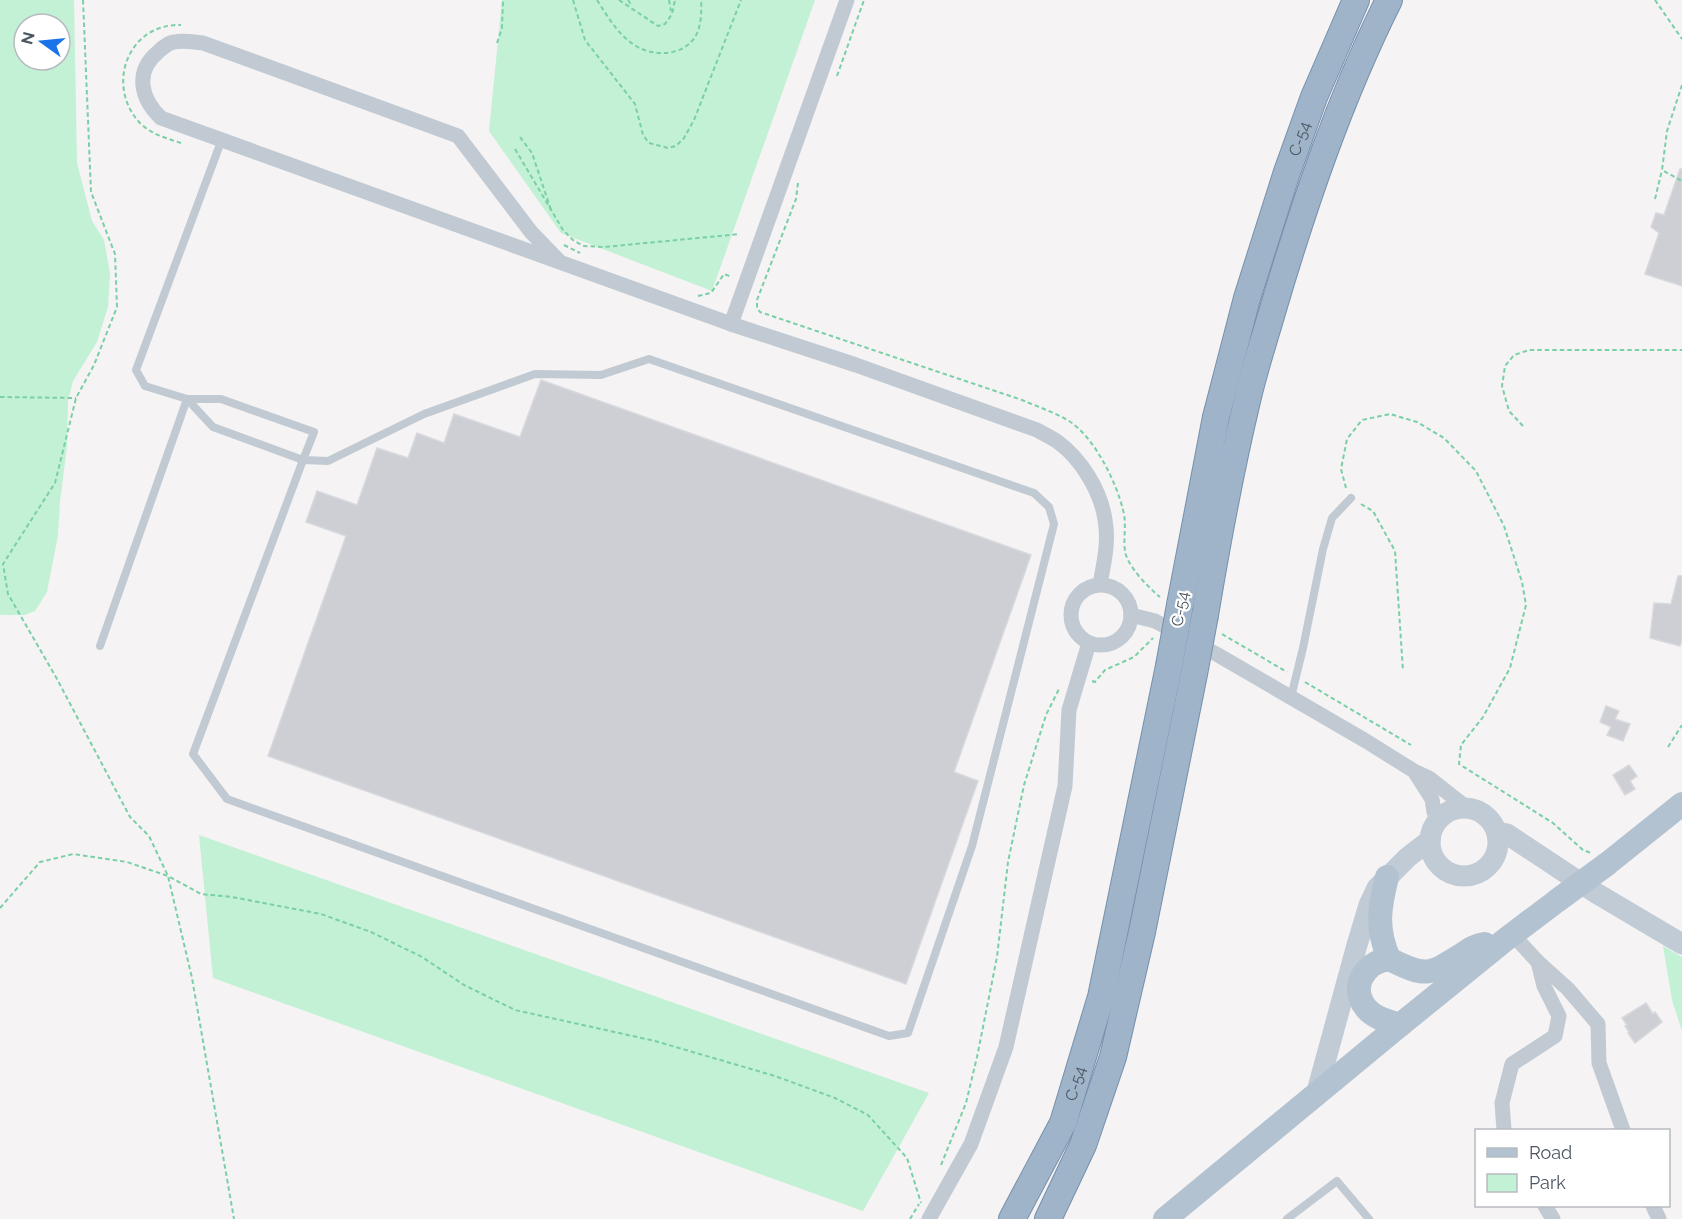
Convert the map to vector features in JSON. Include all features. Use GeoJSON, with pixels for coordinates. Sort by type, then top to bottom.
{"type":"FeatureCollection","features":[{"type":"Feature","properties":{"kind":"highway","name":"C-54"},"geometry":{"type":"LineString","coordinates":[[1012,1219],[1063,1123],[1101,997],[1169,666],[1216,417],[1247,298],[1287,172],[1314,97],[1356,0]]}},
{"type":"Feature","properties":{"kind":"highway","name":"C-54"},"geometry":{"type":"LineString","coordinates":[[1048,1219],[1083,1145],[1113,1057],[1142,932],[1194,674],[1226,495],[1247,399],[1293,242],[1331,135],[1370,39],[1389,0]]}},
{"type":"Feature","properties":{"kind":"highway"},"geometry":{"type":"LineString","coordinates":[[1370,39],[1400,0]]}},
{"type":"Feature","properties":{"kind":"main road"},"geometry":{"type":"LineString","coordinates":[[1165,1219],[1400,1025],[1682,804]]}},
{"type":"Feature","properties":{"kind":"main road"},"geometry":{"type":"LineString","coordinates":[[1467,808],[1477,810],[1493,823],[1498,841],[1494,859],[1488,867],[1469,876],[1459,876],[1441,867],[1431,850],[1430,840],[1433,828],[1447,812],[1467,808]]}},
{"type":"Feature","properties":{"kind":"main road"},"geometry":{"type":"LineString","coordinates":[[1497,832],[1507,834],[1596,893],[1682,944]]}},
{"type":"Feature","properties":{"kind":"main road"},"geometry":{"type":"LineString","coordinates":[[1316,1095],[1369,905],[1377,888],[1430,840]]}},
{"type":"Feature","properties":{"kind":"main road"},"geometry":{"type":"LineString","coordinates":[[1494,859],[1541,857]]}},
{"type":"Feature","properties":{"kind":"main road"},"geometry":{"type":"LineString","coordinates":[[1394,871],[1441,867]]}},
{"type":"Feature","properties":{"kind":"main road"},"geometry":{"type":"LineString","coordinates":[[1394,871],[1379,909],[1382,943],[1389,959],[1414,972],[1428,972],[1443,966],[1478,945],[1509,938]]}},
{"type":"Feature","properties":{"kind":"main road"},"geometry":{"type":"LineString","coordinates":[[1389,959],[1372,964],[1364,973],[1359,987],[1360,997],[1366,1008],[1376,1016],[1400,1025]]}},
{"type":"Feature","properties":{"kind":"street"},"geometry":{"type":"LineString","coordinates":[[732,324],[847,0]]}},
{"type":"Feature","properties":{"kind":"street"},"geometry":{"type":"LineString","coordinates":[[560,261],[531,232],[458,136],[203,43],[173,42],[151,57],[142,82],[150,107],[161,118],[732,324],[856,365],[1037,430],[1058,442],[1076,460],[1100,498],[1106,521],[1106,552],[1100,584]]}},
{"type":"Feature","properties":{"kind":"street"},"geometry":{"type":"LineString","coordinates":[[1100,584],[1119,590],[1130,606],[1131,615],[1130,625],[1125,634],[1108,645],[1098,645],[1080,638],[1074,629],[1071,609],[1081,592],[1090,586],[1100,584]]}},
{"type":"Feature","properties":{"kind":"street"},"geometry":{"type":"LineString","coordinates":[[1131,615],[1155,621],[1291,697],[1429,778],[1467,808]]}},
{"type":"Feature","properties":{"kind":"street"},"geometry":{"type":"LineString","coordinates":[[929,1219],[971,1144],[1006,1047],[1065,786],[1069,710],[1089,643]]}},
{"type":"Feature","properties":{"kind":"street"},"geometry":{"type":"LineString","coordinates":[[1414,771],[1431,799],[1434,812],[1439,819]]}},
{"type":"Feature","properties":{"kind":"street"},"geometry":{"type":"LineString","coordinates":[[1509,938],[1568,989],[1598,1024],[1599,1062],[1622,1129]]}},
{"type":"Feature","properties":{"kind":"street"},"geometry":{"type":"LineString","coordinates":[[1504,1129],[1502,1103],[1512,1064],[1555,1036],[1558,1016],[1544,986],[1538,962]]}},
{"type":"Feature","properties":{"kind":"lane"},"geometry":{"type":"LineString","coordinates":[[187,399],[213,427],[303,460],[328,461],[424,414],[535,374],[601,375],[649,359],[1034,493],[1048,507],[1054,524],[972,846],[908,1033],[889,1036],[227,799],[193,754],[303,460],[314,432],[221,399],[187,399],[145,386],[136,370],[222,139]]}},
{"type":"Feature","properties":{"kind":"lane"},"geometry":{"type":"LineString","coordinates":[[100,645],[187,399]]}},
{"type":"Feature","properties":{"kind":"lane"},"geometry":{"type":"LineString","coordinates":[[1291,697],[1304,648],[1323,549],[1332,518],[1351,498]]}},
{"type":"Feature","properties":{"kind":"lane"},"geometry":{"type":"LineString","coordinates":[[1287,1219],[1337,1181],[1369,1219]]}},
{"type":"Feature","properties":{"kind":"path"},"geometry":{"type":"LineString","coordinates":[[83,0],[91,192],[115,254],[117,306],[94,365],[76,398],[55,483],[3,564],[8,594],[57,679],[130,817],[149,836],[168,876],[192,978],[234,1219]]}},
{"type":"Feature","properties":{"kind":"path"},"geometry":{"type":"LineString","coordinates":[[497,43],[502,28],[503,0]]}},
{"type":"Feature","properties":{"kind":"path"},"geometry":{"type":"LineString","coordinates":[[573,0],[585,40],[634,104],[643,135],[649,142],[668,148],[676,146],[684,138],[694,120],[741,0]]}},
{"type":"Feature","properties":{"kind":"path"},"geometry":{"type":"LineString","coordinates":[[597,0],[614,27],[636,46],[653,54],[667,54],[684,47],[695,37],[700,21],[700,0]]}},
{"type":"Feature","properties":{"kind":"path"},"geometry":{"type":"LineString","coordinates":[[619,0],[658,26],[665,24],[672,14],[675,0]]}},
{"type":"Feature","properties":{"kind":"path"},"geometry":{"type":"LineString","coordinates":[[628,0],[633,9]]}},
{"type":"Feature","properties":{"kind":"path"},"geometry":{"type":"LineString","coordinates":[[669,0],[672,14]]}},
{"type":"Feature","properties":{"kind":"path"},"geometry":{"type":"LineString","coordinates":[[1655,0],[1682,39]]}},
{"type":"Feature","properties":{"kind":"path"},"geometry":{"type":"LineString","coordinates":[[181,143],[153,133],[140,124],[125,97],[123,77],[125,63],[132,48],[144,37],[158,28],[171,25],[188,26]]}},
{"type":"Feature","properties":{"kind":"path"},"geometry":{"type":"LineString","coordinates":[[1655,199],[1662,170],[1667,131],[1682,86]]}},
{"type":"Feature","properties":{"kind":"path"},"geometry":{"type":"LineString","coordinates":[[520,136],[532,153],[553,216]]}},
{"type":"Feature","properties":{"kind":"path"},"geometry":{"type":"LineString","coordinates":[[514,149],[553,216],[563,230],[583,246],[626,246],[740,234]]}},
{"type":"Feature","properties":{"kind":"path"},"geometry":{"type":"LineString","coordinates":[[1662,170],[1682,181]]}},
{"type":"Feature","properties":{"kind":"path"},"geometry":{"type":"LineString","coordinates":[[561,243],[580,253]]}},
{"type":"Feature","properties":{"kind":"path"},"geometry":{"type":"LineString","coordinates":[[578,258],[583,246]]}},
{"type":"Feature","properties":{"kind":"path"},"geometry":{"type":"LineString","coordinates":[[695,296],[711,293],[724,274]]}},
{"type":"Feature","properties":{"kind":"path"},"geometry":{"type":"LineString","coordinates":[[1523,426],[1509,411],[1502,386],[1505,366],[1514,355],[1529,350],[1682,350]]}},
{"type":"Feature","properties":{"kind":"path"},"geometry":{"type":"LineString","coordinates":[[0,398],[76,398]]}},
{"type":"Feature","properties":{"kind":"path"},"geometry":{"type":"LineString","coordinates":[[1403,671],[1395,551],[1373,511],[1347,496],[1341,469],[1347,439],[1362,420],[1390,414],[1417,422],[1444,438],[1476,471],[1504,526],[1522,582],[1526,605],[1510,669],[1483,717],[1461,745],[1459,764],[1553,823],[1583,850],[1609,863]]}},
{"type":"Feature","properties":{"kind":"path"},"geometry":{"type":"LineString","coordinates":[[1095,682],[1105,670],[1134,657],[1144,647]]}},
{"type":"Feature","properties":{"kind":"path"},"geometry":{"type":"LineString","coordinates":[[938,1172],[966,1103],[977,1057],[990,996],[1008,862],[1024,785],[1046,715],[1062,683]]}},
{"type":"Feature","properties":{"kind":"path"},"geometry":{"type":"LineString","coordinates":[[1668,747],[1682,724]]}},
{"type":"Feature","properties":{"kind":"path"},"geometry":{"type":"LineString","coordinates":[[0,908],[40,862],[73,854],[127,862],[168,876],[201,894],[232,897],[321,914],[371,932],[422,957],[464,985],[515,1010],[655,1041],[775,1076],[835,1098],[868,1115],[907,1158],[917,1195]]}},
{"type":"Feature","properties":{"kind":"path"},"geometry":{"type":"LineString","coordinates":[[910,1219],[927,1192]]}},
{"type":"Feature","properties":{"kind":"green space"},"geometry":{"type":"Polygon","coordinates":[[[0,0],[74,0],[77,163],[92,221],[104,240],[110,273],[108,307],[97,342],[73,381],[68,401],[67,446],[58,535],[47,592],[35,611],[25,615],[0,615],[0,0]]]}},
{"type":"Feature","properties":{"kind":"green space"},"geometry":{"type":"Polygon","coordinates":[[[502,0],[815,0],[712,291],[561,233],[489,131],[502,0]]]}},
{"type":"Feature","properties":{"kind":"green space"},"geometry":{"type":"Polygon","coordinates":[[[199,835],[929,1093],[863,1211],[213,978],[199,835]]]}},
{"type":"Feature","properties":{"kind":"green space"},"geometry":{"type":"Polygon","coordinates":[[[1663,946],[1682,957],[1682,1031],[1672,1000],[1663,946]]]}},
{"type":"Feature","properties":{"kind":"building"},"geometry":{"type":"Polygon","coordinates":[[[1680,169],[1682,169],[1682,286],[1645,274],[1659,233],[1651,227],[1656,213],[1664,215],[1680,169]]]}},
{"type":"Feature","properties":{"kind":"building"},"geometry":{"type":"Polygon","coordinates":[[[541,380],[1031,555],[954,772],[978,781],[906,984],[268,756],[346,536],[306,522],[317,491],[357,505],[377,448],[408,458],[417,433],[444,443],[454,414],[520,437],[541,380]]]}},
{"type":"Feature","properties":{"kind":"building"},"geometry":{"type":"Polygon","coordinates":[[[1678,576],[1682,576],[1682,640],[1680,646],[1650,638],[1654,603],[1671,604],[1678,576]]]}},
{"type":"Feature","properties":{"kind":"building"},"geometry":{"type":"Polygon","coordinates":[[[1606,706],[1619,711],[1615,719],[1630,724],[1623,741],[1607,735],[1611,727],[1600,722],[1606,706]]]}},
{"type":"Feature","properties":{"kind":"building"},"geometry":{"type":"Polygon","coordinates":[[[1629,765],[1637,776],[1630,781],[1635,789],[1625,795],[1613,775],[1629,765]]]}},
{"type":"Feature","properties":{"kind":"building"},"geometry":{"type":"Polygon","coordinates":[[[1646,1003],[1662,1022],[1635,1043],[1622,1018],[1646,1003]]]}}]}
